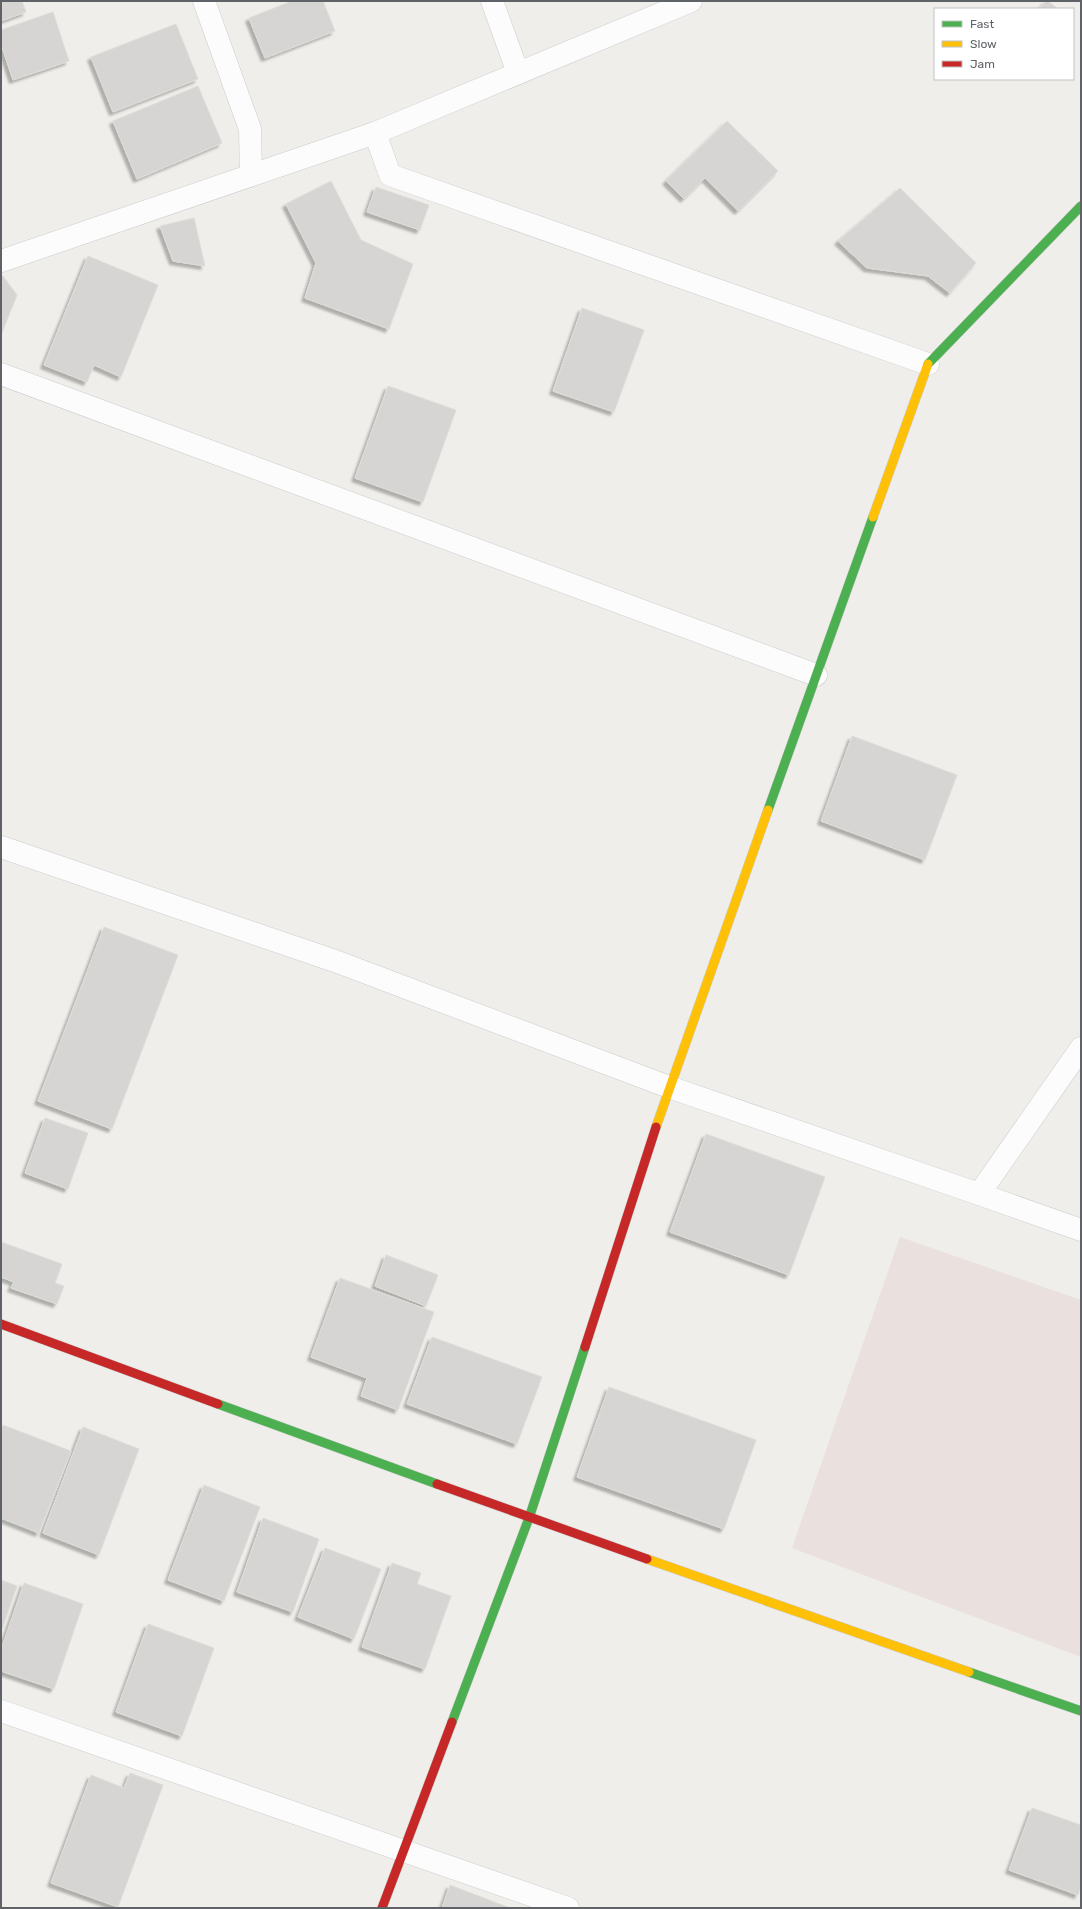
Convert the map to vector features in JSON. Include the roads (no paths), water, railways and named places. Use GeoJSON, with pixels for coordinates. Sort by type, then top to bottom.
{"type":"FeatureCollection","features":[{"type":"Feature","properties":{"kind":"street"},"geometry":{"type":"LineString","coordinates":[[204,1],[250,129],[251,175]]}},
{"type":"Feature","properties":{"kind":"street"},"geometry":{"type":"LineString","coordinates":[[492,1],[518,73]]}},
{"type":"Feature","properties":{"kind":"street"},"geometry":{"type":"LineString","coordinates":[[1,261],[375,134],[691,1]]}},
{"type":"Feature","properties":{"kind":"street"},"geometry":{"type":"LineString","coordinates":[[375,134],[390,176],[928,364]]}},
{"type":"Feature","properties":{"kind":"street"},"geometry":{"type":"LineString","coordinates":[[382,1908],[529,1518],[669,1087],[928,364],[1081,206]]}},
{"type":"Feature","properties":{"kind":"street"},"geometry":{"type":"LineString","coordinates":[[1,374],[816,675]]}},
{"type":"Feature","properties":{"kind":"street"},"geometry":{"type":"LineString","coordinates":[[1,847],[335,962],[669,1087],[1081,1230]]}},
{"type":"Feature","properties":{"kind":"street"},"geometry":{"type":"LineString","coordinates":[[979,1194],[1081,1048]]}},
{"type":"Feature","properties":{"kind":"street"},"geometry":{"type":"LineString","coordinates":[[1,1324],[529,1518],[1081,1711]]}},
{"type":"Feature","properties":{"kind":"street"},"geometry":{"type":"LineString","coordinates":[[1,1711],[568,1908]]}}]}
